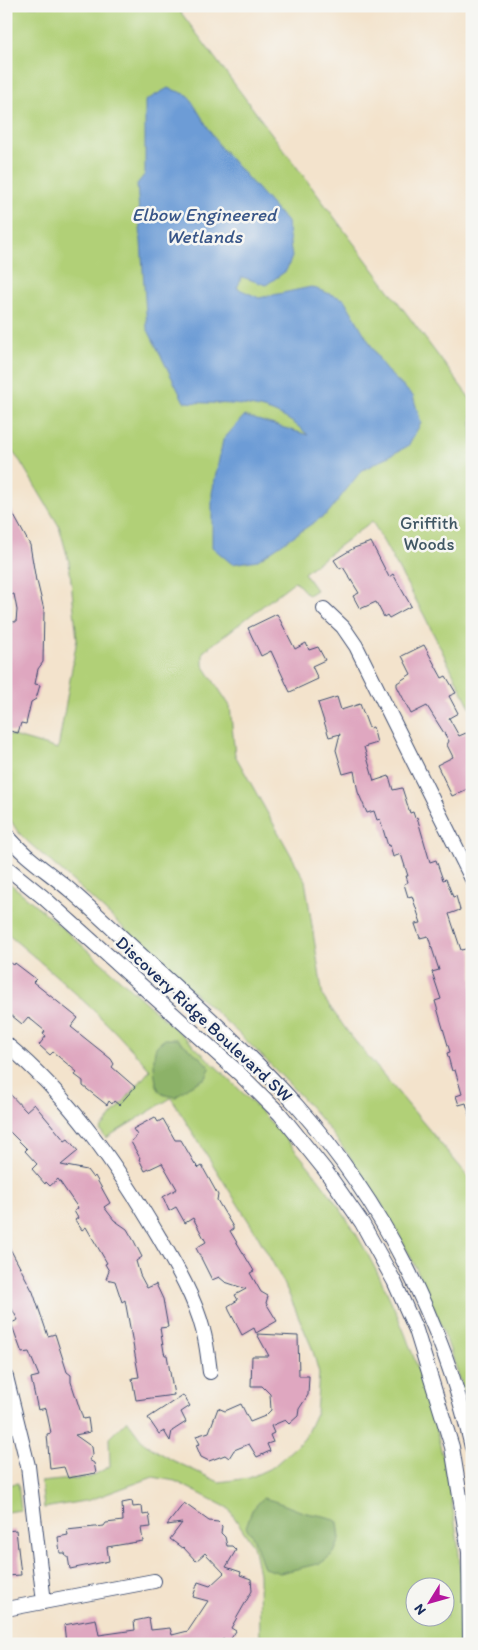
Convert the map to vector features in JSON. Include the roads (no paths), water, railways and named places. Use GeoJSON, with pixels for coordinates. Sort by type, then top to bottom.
{"type":"FeatureCollection","features":[{"type":"Feature","properties":{"kind":"street"},"geometry":{"type":"LineString","coordinates":[[324,609],[343,627],[356,646],[472,879]]}},
{"type":"Feature","properties":{"kind":"street","name":"Discovery Ridge Boulevard SW"},"geometry":{"type":"LineString","coordinates":[[6,834],[24,853],[70,890],[246,1053],[291,1099],[332,1148],[368,1199],[416,1286],[451,1372],[472,1447]]}},
{"type":"Feature","properties":{"kind":"street","name":"Discovery Ridge Boulevard SW"},"geometry":{"type":"LineString","coordinates":[[6,867],[64,915],[240,1074],[285,1121],[325,1170],[362,1223],[394,1281],[416,1330],[452,1447],[471,1552],[470,1644]]}},
{"type":"Feature","properties":{"kind":"street"},"geometry":{"type":"LineString","coordinates":[[6,1044],[75,1114],[134,1193],[194,1303],[203,1330],[210,1372]]}},
{"type":"Feature","properties":{"kind":"street"},"geometry":{"type":"LineString","coordinates":[[6,1377],[28,1466],[44,1602]]}},
{"type":"Feature","properties":{"kind":"street"},"geometry":{"type":"LineString","coordinates":[[6,1609],[154,1581]]}},
{"type":"Feature","properties":{"kind":"water","name":"Elbow Engineered Wetlands"},"geometry":{"type":"Polygon","coordinates":[[[168,88],[188,95],[220,147],[287,222],[292,257],[286,271],[266,285],[242,277],[237,288],[259,298],[311,287],[344,299],[385,369],[413,396],[421,423],[408,446],[361,471],[328,513],[258,560],[232,564],[212,547],[212,493],[223,440],[244,416],[308,435],[294,423],[280,415],[250,406],[184,402],[147,328],[137,184],[145,174],[145,101],[168,88]]]}},
{"type":"Feature","properties":{"kind":"park label","name":"Griffith Woods"},"geometry":{"type":"Point","coordinates":[429,533]}}]}
